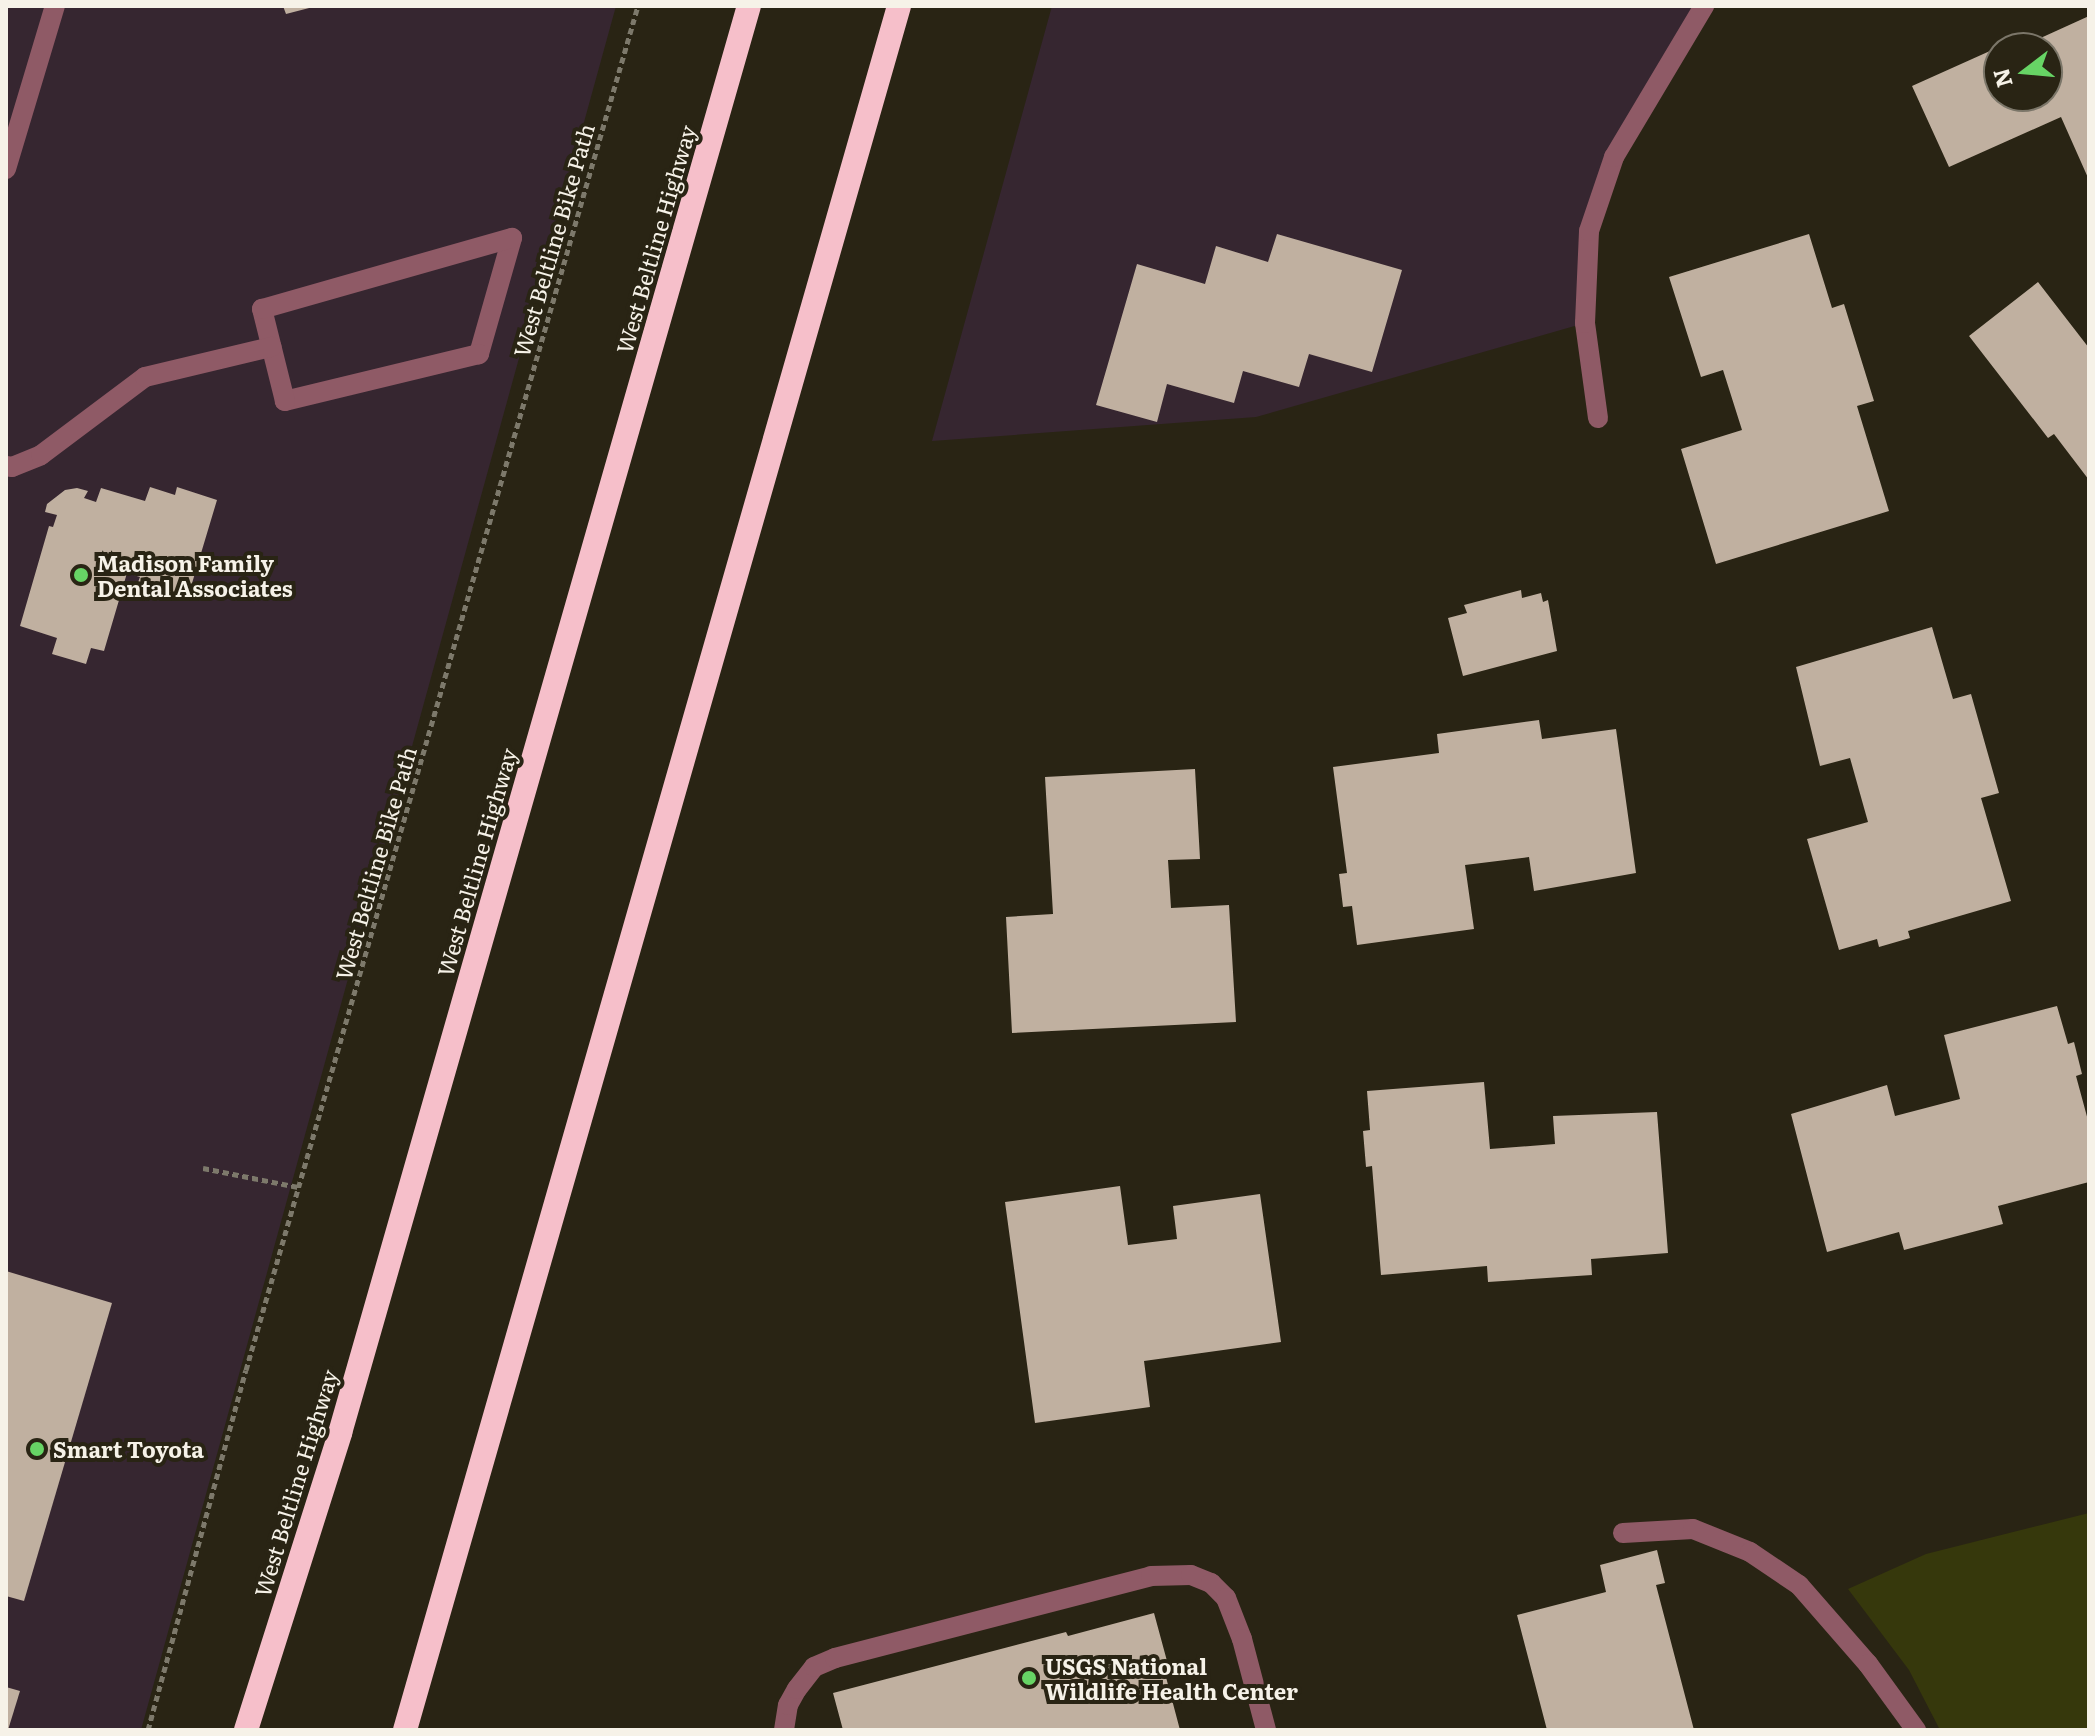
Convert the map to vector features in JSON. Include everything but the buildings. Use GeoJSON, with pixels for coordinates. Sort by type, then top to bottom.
{"type":"FeatureCollection","features":[{"type":"Feature","properties":{"kind":"highway","name":"West Beltline Highway"},"geometry":{"type":"LineString","coordinates":[[246,1730],[340,1433],[749,6]]}},
{"type":"Feature","properties":{"kind":"highway"},"geometry":{"type":"LineString","coordinates":[[405,1730],[899,6]]}},
{"type":"Feature","properties":{"kind":"street"},"geometry":{"type":"LineString","coordinates":[[6,169],[55,6]]}},
{"type":"Feature","properties":{"kind":"street"},"geometry":{"type":"LineString","coordinates":[[1598,418],[1585,323],[1589,231],[1614,157],[1704,6]]}},
{"type":"Feature","properties":{"kind":"street"},"geometry":{"type":"LineString","coordinates":[[512,238],[479,354],[285,401],[271,347],[262,309],[512,238]]}},
{"type":"Feature","properties":{"kind":"street"},"geometry":{"type":"LineString","coordinates":[[6,466],[12,467],[41,455],[145,377],[271,347]]}},
{"type":"Feature","properties":{"kind":"street"},"geometry":{"type":"LineString","coordinates":[[1623,1533],[1693,1529],[1750,1552],[1799,1585],[1868,1664],[1916,1730]]}},
{"type":"Feature","properties":{"kind":"street"},"geometry":{"type":"LineString","coordinates":[[784,1730],[788,1705],[797,1689],[814,1667],[835,1658],[1151,1576],[1191,1575],[1211,1583],[1226,1598],[1242,1639],[1266,1730]]}},
{"type":"Feature","properties":{"kind":"path","name":"West Beltline Bike Path"},"geometry":{"type":"LineString","coordinates":[[148,1730],[298,1187],[638,6]]}},
{"type":"Feature","properties":{"kind":"path"},"geometry":{"type":"LineString","coordinates":[[203,1168],[298,1187]]}},
{"type":"Feature","properties":{"kind":"shaded area"},"geometry":{"type":"Polygon","coordinates":[[[6,6],[616,6],[141,1730],[6,1730],[6,6]]]}},
{"type":"Feature","properties":{"kind":"shaded area"},"geometry":{"type":"Polygon","coordinates":[[[1052,6],[1704,6],[1601,192],[1585,323],[1256,417],[932,441],[1052,6]]]}},
{"type":"Feature","properties":{"kind":"shaded area"},"geometry":{"type":"Polygon","coordinates":[[[2089,1513],[2089,1730],[1940,1730],[1909,1670],[1848,1589],[1926,1554],[2089,1513]]]}},
{"type":"Feature","properties":{"kind":"place","name":"Madison Family Dental Associates"},"geometry":{"type":"Point","coordinates":[81,575]}},
{"type":"Feature","properties":{"kind":"place","name":"Smart Toyota"},"geometry":{"type":"Point","coordinates":[37,1449]}},
{"type":"Feature","properties":{"kind":"place","name":"USGS National Wildlife Health Center"},"geometry":{"type":"Point","coordinates":[1029,1678]}}]}
